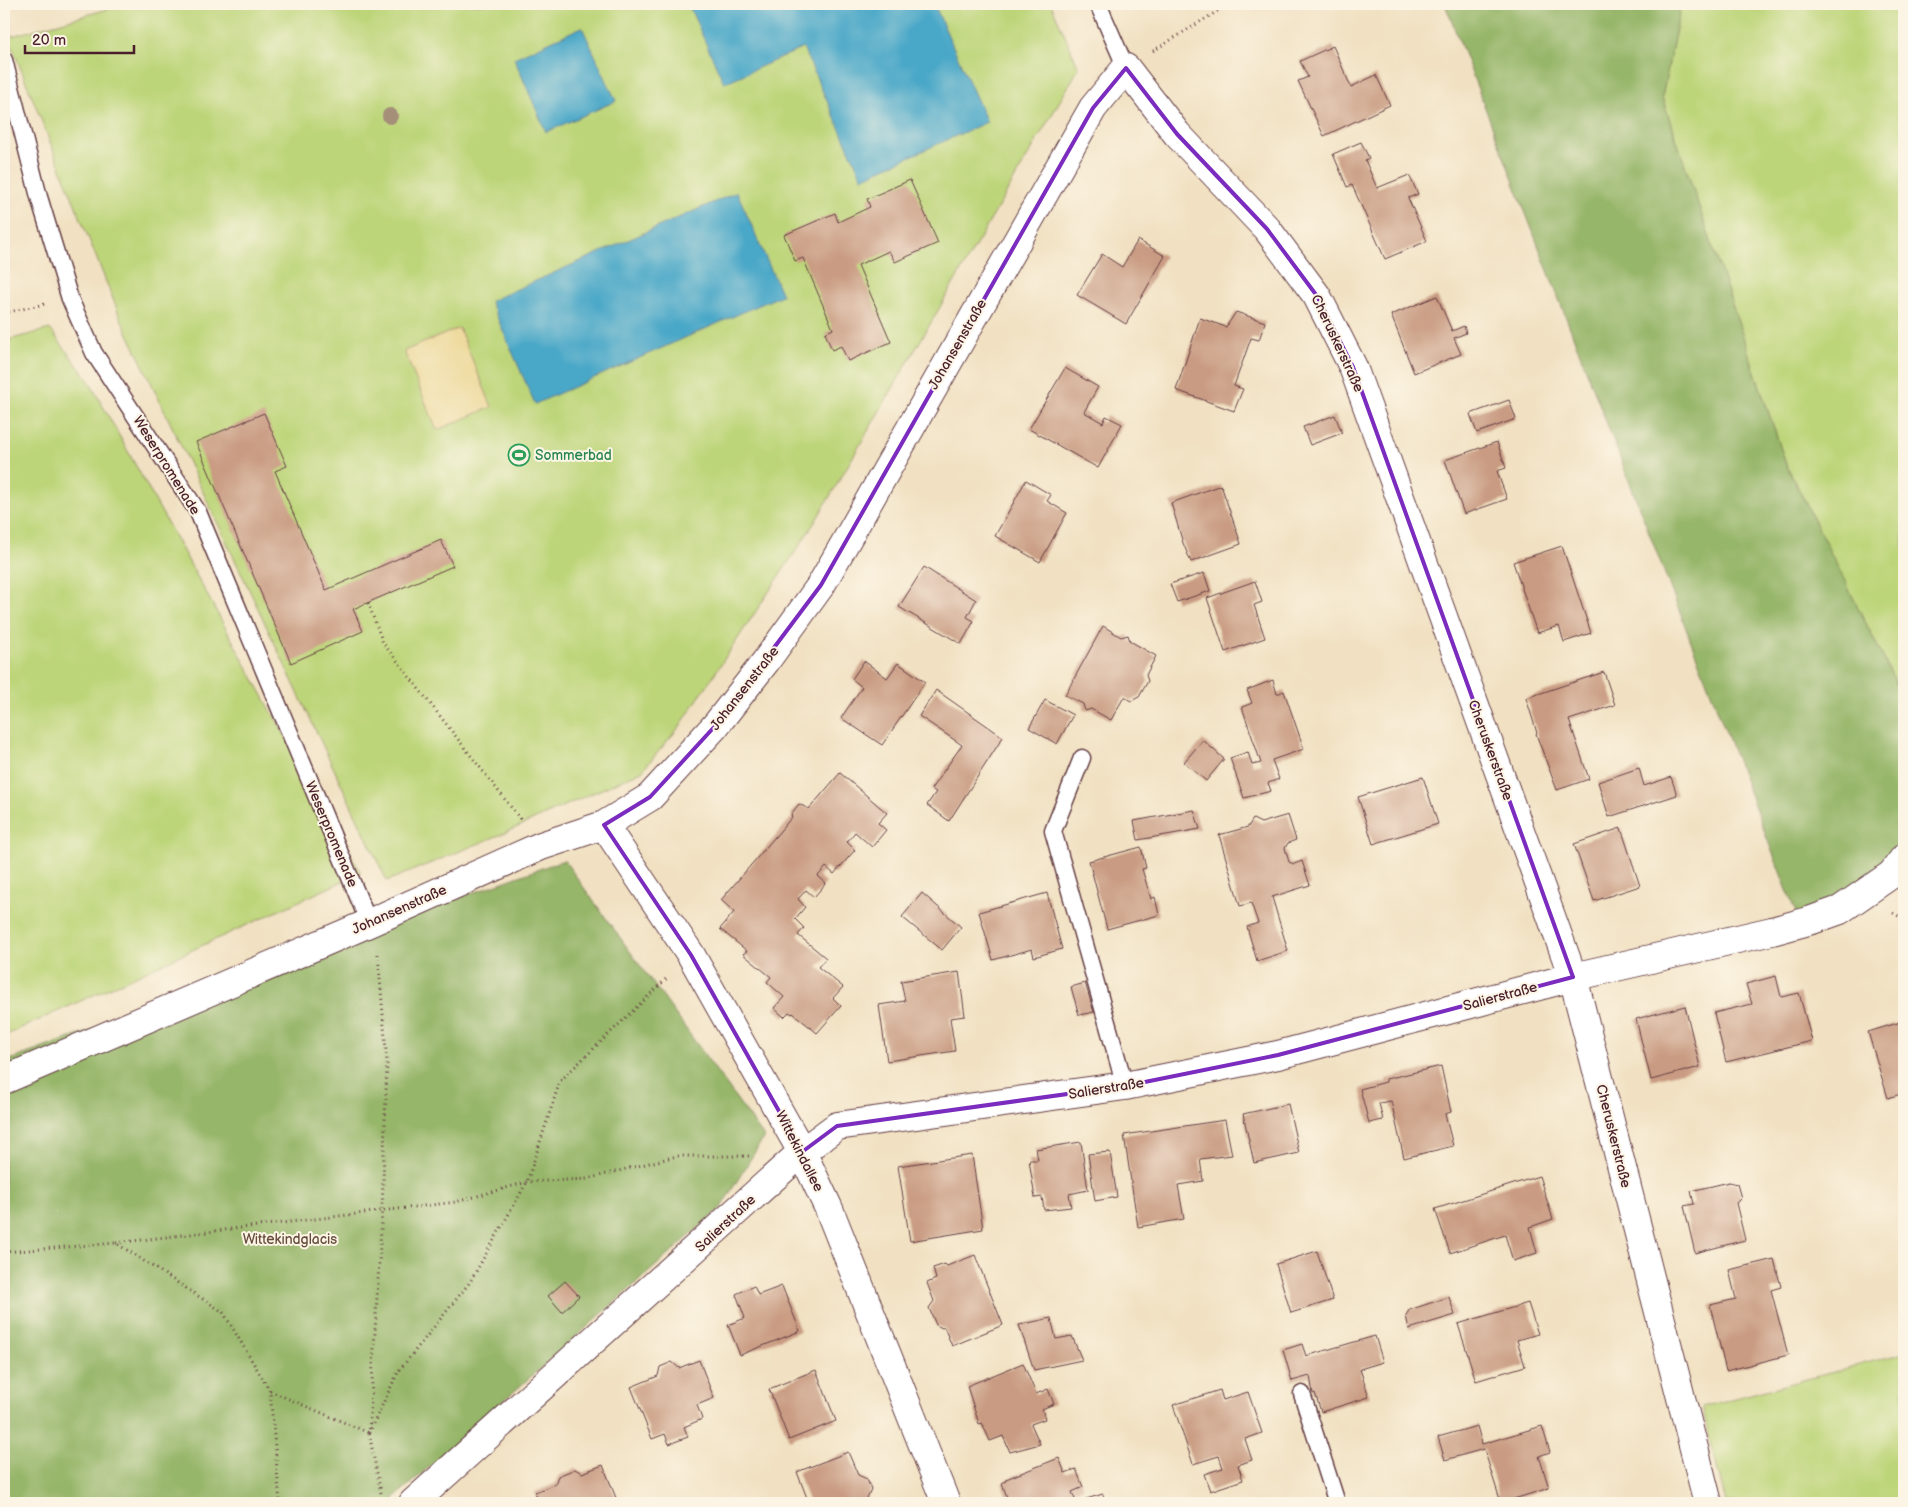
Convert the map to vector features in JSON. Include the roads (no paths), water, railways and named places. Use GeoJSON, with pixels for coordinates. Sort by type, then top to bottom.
{"type":"FeatureCollection","features":[{"type":"Feature","properties":{"kind":"street","name":"Johansenstraße"},"geometry":{"type":"LineString","coordinates":[[4,1080],[369,923],[541,846],[604,825],[650,797],[716,726],[821,585],[1093,108],[1126,68]]}},
{"type":"Feature","properties":{"kind":"street","name":"Cheruskerstraße"},"geometry":{"type":"LineString","coordinates":[[1126,68],[1177,134],[1267,229],[1318,296],[1352,367],[1573,977],[1708,1503]]}},
{"type":"Feature","properties":{"kind":"street","name":"Wittekindallee"},"geometry":{"type":"LineString","coordinates":[[604,825],[691,955],[802,1152],[829,1209],[946,1503]]}},
{"type":"Feature","properties":{"kind":"street","name":"Salierstraße"},"geometry":{"type":"LineString","coordinates":[[413,1503],[802,1152],[837,1126],[1125,1086],[1278,1055],[1573,977],[1812,920],[1840,910],[1862,897],[1892,874],[1904,858]]}},
{"type":"Feature","properties":{"kind":"lane"},"geometry":{"type":"LineString","coordinates":[[1098,4],[1126,68]]}},
{"type":"Feature","properties":{"kind":"lane","name":"Weserpromenade"},"geometry":{"type":"LineString","coordinates":[[4,60],[39,197],[70,299],[94,352],[198,512],[369,923]]}},
{"type":"Feature","properties":{"kind":"lane"},"geometry":{"type":"LineString","coordinates":[[1082,758],[1053,831],[1125,1086]]}},
{"type":"Feature","properties":{"kind":"lane"},"geometry":{"type":"LineString","coordinates":[[1302,1394],[1337,1503]]}},
{"type":"Feature","properties":{"kind":"water"},"geometry":{"type":"Polygon","coordinates":[[[688,4],[934,4],[987,122],[862,178],[803,48],[724,83],[688,4]]]}},
{"type":"Feature","properties":{"kind":"water"},"geometry":{"type":"Polygon","coordinates":[[[582,27],[616,101],[546,132],[514,58],[582,27]]]}},
{"type":"Feature","properties":{"kind":"water"},"geometry":{"type":"Polygon","coordinates":[[[737,192],[782,295],[535,404],[490,301],[737,192]]]}},
{"type":"Feature","properties":{"kind":"place","name":"Sommerbad"},"geometry":{"type":"Point","coordinates":[519,455]}},
{"type":"Feature","properties":{"kind":"park label","name":"Wittekindglacis"},"geometry":{"type":"Point","coordinates":[290,1239]}}]}
